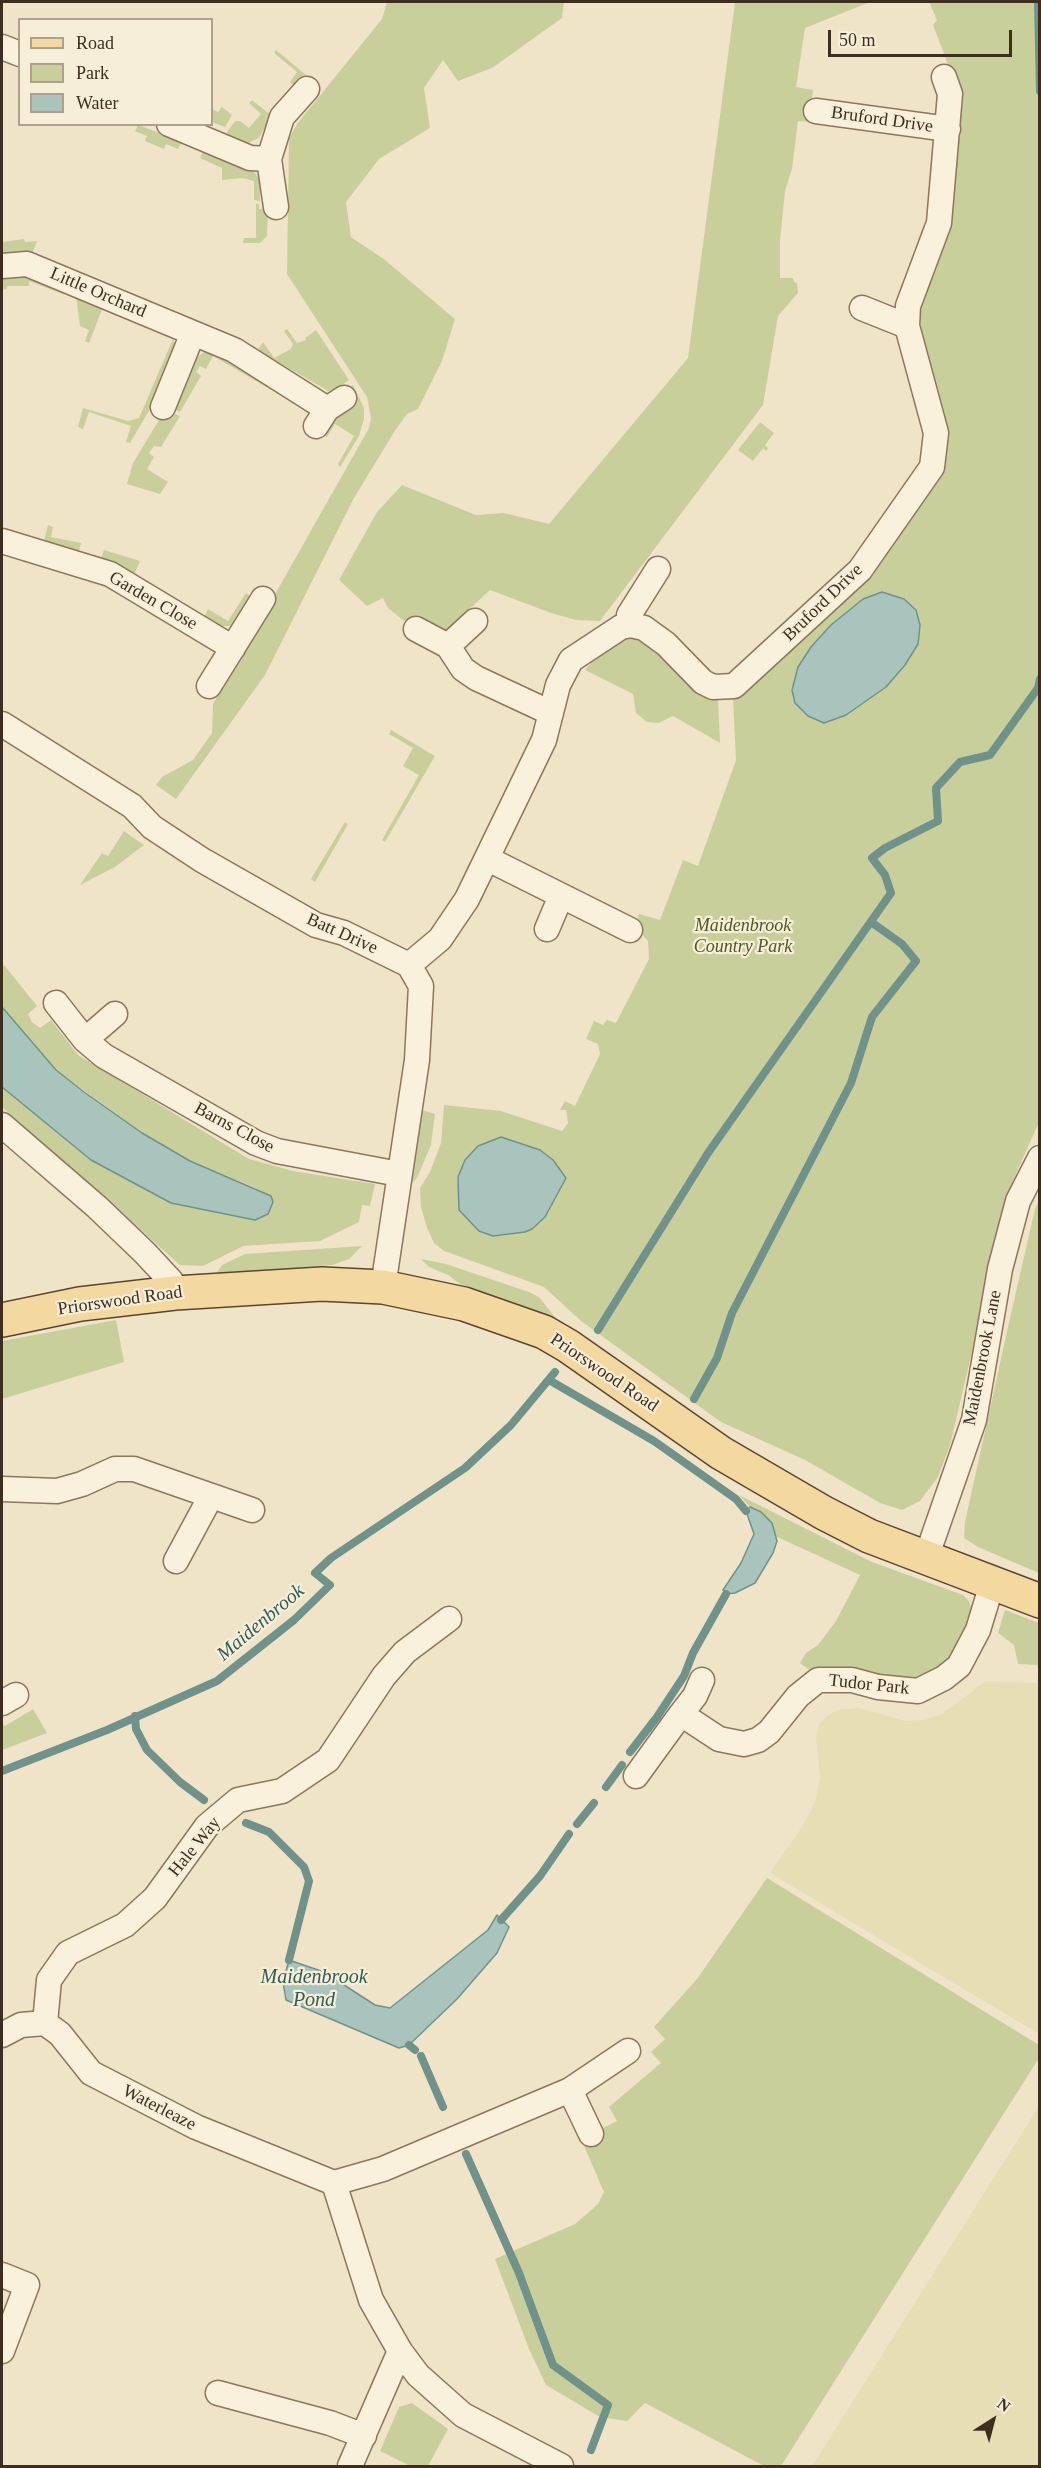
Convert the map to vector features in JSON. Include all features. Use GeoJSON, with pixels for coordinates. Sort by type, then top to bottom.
{"type":"FeatureCollection","features":[{"type":"Feature","properties":{"kind":"main road","name":"Priorswood Road"},"geometry":{"type":"LineString","coordinates":[[2,1320],[81,1304],[175,1293],[322,1284],[383,1287],[464,1304],[544,1332],[568,1346],[721,1453],[778,1489],[869,1536],[1040,1601]]}},
{"type":"Feature","properties":{"kind":"street"},"geometry":{"type":"LineString","coordinates":[[2,47],[18,53]]}},
{"type":"Feature","properties":{"kind":"street","name":"Bruford Drive"},"geometry":{"type":"LineString","coordinates":[[631,625],[644,628],[666,644],[703,682],[714,687],[734,686],[860,570],[932,466],[936,434],[908,326],[908,306],[939,223],[951,94],[944,77]]}},
{"type":"Feature","properties":{"kind":"street"},"geometry":{"type":"LineString","coordinates":[[276,207],[269,159],[282,117],[307,89]]}},
{"type":"Feature","properties":{"kind":"street","name":"Bruford Drive"},"geometry":{"type":"LineString","coordinates":[[816,111],[948,129]]}},
{"type":"Feature","properties":{"kind":"street"},"geometry":{"type":"LineString","coordinates":[[174,126],[250,158],[269,159]]}},
{"type":"Feature","properties":{"kind":"street","name":"Little Orchard"},"geometry":{"type":"LineString","coordinates":[[2,266],[27,264],[234,350],[329,411]]}},
{"type":"Feature","properties":{"kind":"street"},"geometry":{"type":"LineString","coordinates":[[862,309],[908,326]]}},
{"type":"Feature","properties":{"kind":"street"},"geometry":{"type":"LineString","coordinates":[[163,407],[193,333]]}},
{"type":"Feature","properties":{"kind":"street","name":"Garden Close"},"geometry":{"type":"LineString","coordinates":[[2,541],[110,574],[232,648]]}},
{"type":"Feature","properties":{"kind":"street"},"geometry":{"type":"LineString","coordinates":[[383,1287],[417,1060],[421,986],[409,965],[440,939],[467,899],[544,740],[558,685],[571,660],[621,627],[631,625],[629,615],[658,569]]}},
{"type":"Feature","properties":{"kind":"street"},"geometry":{"type":"LineString","coordinates":[[209,686],[263,599]]}},
{"type":"Feature","properties":{"kind":"street"},"geometry":{"type":"LineString","coordinates":[[448,646],[475,621]]}},
{"type":"Feature","properties":{"kind":"street"},"geometry":{"type":"LineString","coordinates":[[416,629],[448,646],[463,669],[476,678],[551,713]]}},
{"type":"Feature","properties":{"kind":"street","name":"Batt Drive"},"geometry":{"type":"LineString","coordinates":[[2,724],[132,806],[152,827],[202,860],[316,925],[344,933],[409,965]]}},
{"type":"Feature","properties":{"kind":"street"},"geometry":{"type":"LineString","coordinates":[[488,859],[630,930]]}},
{"type":"Feature","properties":{"kind":"street"},"geometry":{"type":"LineString","coordinates":[[547,929],[561,896]]}},
{"type":"Feature","properties":{"kind":"street","name":"Barns Close"},"geometry":{"type":"LineString","coordinates":[[56,1003],[85,1040],[104,1056],[265,1147],[399,1174]]}},
{"type":"Feature","properties":{"kind":"street"},"geometry":{"type":"LineString","coordinates":[[85,1040],[114,1014]]}},
{"type":"Feature","properties":{"kind":"street"},"geometry":{"type":"LineString","coordinates":[[2,1125],[97,1207],[137,1245],[171,1281],[175,1293]]}},
{"type":"Feature","properties":{"kind":"street","name":"Maidenbrook Lane"},"geometry":{"type":"LineString","coordinates":[[926,1558],[974,1420],[1000,1269],[1018,1201],[1040,1158]]}},
{"type":"Feature","properties":{"kind":"street"},"geometry":{"type":"LineString","coordinates":[[2,1489],[57,1491],[82,1484],[115,1470],[134,1469],[252,1510]]}},
{"type":"Feature","properties":{"kind":"street"},"geometry":{"type":"LineString","coordinates":[[176,1561],[211,1496]]}},
{"type":"Feature","properties":{"kind":"street","name":"Tudor Park"},"geometry":{"type":"LineString","coordinates":[[681,1714],[719,1739],[744,1744],[758,1740],[769,1732],[798,1696],[818,1680],[852,1680],[878,1687],[918,1691],[944,1678],[959,1666],[978,1630],[992,1584]]}},
{"type":"Feature","properties":{"kind":"street","name":"Hale Way"},"geometry":{"type":"LineString","coordinates":[[45,2023],[49,1980],[68,1953],[125,1925],[155,1898],[207,1826],[238,1800],[282,1791],[328,1760],[384,1676],[405,1652],[449,1619]]}},
{"type":"Feature","properties":{"kind":"street"},"geometry":{"type":"LineString","coordinates":[[636,1776],[695,1696],[702,1680]]}},
{"type":"Feature","properties":{"kind":"street"},"geometry":{"type":"LineString","coordinates":[[2,2036],[21,2025],[45,2023]]}},
{"type":"Feature","properties":{"kind":"street","name":"Waterleaze"},"geometry":{"type":"LineString","coordinates":[[45,2023],[60,2034],[91,2073],[196,2127],[334,2183]]}},
{"type":"Feature","properties":{"kind":"street"},"geometry":{"type":"LineString","coordinates":[[561,2466],[463,2415],[418,2375],[400,2351],[371,2300],[334,2183],[383,2169],[570,2090],[628,2051]]}},
{"type":"Feature","properties":{"kind":"street"},"geometry":{"type":"LineString","coordinates":[[570,2090],[591,2134]]}},
{"type":"Feature","properties":{"kind":"street"},"geometry":{"type":"LineString","coordinates":[[2,2275],[27,2285],[2,2351]]}},
{"type":"Feature","properties":{"kind":"street"},"geometry":{"type":"LineString","coordinates":[[350,2466],[400,2351]]}},
{"type":"Feature","properties":{"kind":"street"},"geometry":{"type":"LineString","coordinates":[[218,2393],[330,2423],[364,2436]]}},
{"type":"Feature","properties":{"kind":"shaded area"},"geometry":{"type":"Polygon","coordinates":[[[986,1681],[1039,1683],[1039,2034],[770,1873],[804,1824],[816,1800],[820,1777],[816,1738],[819,1724],[828,1715],[838,1710],[859,1708],[906,1721],[924,1720],[942,1714],[986,1681]]]}},
{"type":"Feature","properties":{"kind":"shaded area"},"geometry":{"type":"Polygon","coordinates":[[[1039,2106],[1039,2466],[812,2466],[901,2325],[1039,2106]]]}},
{"type":"Feature","properties":{"kind":"green space"},"geometry":{"type":"Polygon","coordinates":[[[387,2],[564,2],[562,18],[492,68],[458,81],[443,60],[424,88],[430,128],[379,159],[346,202],[351,237],[385,260],[455,319],[442,361],[418,409],[407,414],[396,429],[354,498],[265,675],[176,799],[156,785],[162,777],[193,760],[212,733],[213,704],[369,428],[371,418],[367,397],[287,274],[289,139],[297,124],[382,19],[387,2]]]}},
{"type":"Feature","properties":{"kind":"green space"},"geometry":{"type":"Polygon","coordinates":[[[735,2],[870,2],[805,28],[796,87],[813,90],[809,122],[798,121],[792,169],[785,191],[780,241],[780,278],[793,278],[797,283],[798,293],[778,316],[763,405],[600,621],[576,620],[551,613],[490,590],[445,632],[418,621],[403,620],[388,608],[383,598],[367,606],[339,580],[377,512],[402,485],[476,515],[504,513],[549,524],[688,358],[735,2]]]}},
{"type":"Feature","properties":{"kind":"green space","name":"Maidenbrook Country Park"},"geometry":{"type":"Polygon","coordinates":[[[929,2],[1039,2],[1039,1122],[1012,1183],[950,1445],[938,1477],[920,1501],[902,1510],[880,1503],[805,1460],[721,1422],[581,1321],[544,1287],[444,1251],[434,1243],[427,1228],[421,1207],[420,1188],[430,1172],[441,1143],[444,1105],[501,1111],[562,1131],[568,1123],[566,1110],[560,1110],[565,1101],[575,1106],[600,1054],[598,1044],[586,1039],[594,1021],[603,1025],[607,1020],[616,1023],[649,959],[648,941],[635,927],[639,914],[660,920],[683,860],[698,866],[736,760],[733,699],[746,689],[931,487],[924,343],[919,313],[948,233],[960,96],[933,25],[937,20],[929,2]],[[501,1137],[459,1210],[479,1231],[493,1236],[509,1235],[545,1217],[566,1178],[553,1160],[540,1150],[501,1137]]]}},
{"type":"Feature","properties":{"kind":"green space"},"geometry":{"type":"Polygon","coordinates":[[[276,50],[306,75],[304,84],[299,80],[294,86],[290,82],[297,72],[274,53],[276,50]]]}},
{"type":"Feature","properties":{"kind":"green space"},"geometry":{"type":"Polygon","coordinates":[[[252,100],[271,115],[259,138],[248,143],[225,135],[235,121],[240,121],[249,128],[261,114],[249,103],[252,100]]]}},
{"type":"Feature","properties":{"kind":"green space"},"geometry":{"type":"Polygon","coordinates":[[[222,107],[232,115],[225,127],[213,122],[213,110],[218,112],[222,107]]]}},
{"type":"Feature","properties":{"kind":"green space"},"geometry":{"type":"Polygon","coordinates":[[[138,126],[141,126],[182,141],[178,149],[166,144],[164,149],[145,141],[147,136],[135,131],[138,126]]]}},
{"type":"Feature","properties":{"kind":"green space"},"geometry":{"type":"Polygon","coordinates":[[[204,150],[254,172],[260,180],[260,201],[254,200],[254,181],[242,178],[222,180],[222,168],[200,158],[204,150]]]}},
{"type":"Feature","properties":{"kind":"green space"},"geometry":{"type":"Polygon","coordinates":[[[256,204],[259,204],[259,209],[268,209],[267,236],[260,243],[243,243],[244,238],[256,238],[256,204]]]}},
{"type":"Feature","properties":{"kind":"green space"},"geometry":{"type":"Polygon","coordinates":[[[24,239],[25,242],[37,241],[32,254],[2,254],[2,242],[24,239]]]}},
{"type":"Feature","properties":{"kind":"green space"},"geometry":{"type":"Polygon","coordinates":[[[25,275],[63,290],[63,294],[29,281],[29,286],[7,286],[7,289],[2,290],[2,276],[25,275]]]}},
{"type":"Feature","properties":{"kind":"green space"},"geometry":{"type":"Polygon","coordinates":[[[76,296],[103,307],[89,343],[85,341],[89,330],[80,326],[76,296]]]}},
{"type":"Feature","properties":{"kind":"green space"},"geometry":{"type":"Polygon","coordinates":[[[287,329],[297,343],[306,340],[305,338],[316,330],[349,380],[335,390],[328,391],[258,350],[263,342],[274,358],[291,349],[293,344],[284,331],[287,329]]]}},
{"type":"Feature","properties":{"kind":"green space"},"geometry":{"type":"Polygon","coordinates":[[[173,339],[176,349],[153,404],[130,443],[126,442],[131,426],[89,412],[83,429],[78,427],[83,408],[128,421],[139,418],[173,339]]]}},
{"type":"Feature","properties":{"kind":"green space"},"geometry":{"type":"Polygon","coordinates":[[[204,352],[214,352],[277,388],[275,392],[213,356],[206,369],[200,366],[196,372],[201,376],[180,412],[174,409],[196,358],[204,352]]]}},
{"type":"Feature","properties":{"kind":"green space"},"geometry":{"type":"Polygon","coordinates":[[[353,385],[364,408],[364,419],[359,436],[340,467],[338,464],[354,436],[335,424],[327,437],[324,435],[340,411],[344,392],[353,385]]]}},
{"type":"Feature","properties":{"kind":"green space"},"geometry":{"type":"Polygon","coordinates":[[[165,410],[180,416],[161,447],[154,446],[149,453],[154,457],[147,469],[168,482],[160,494],[127,484],[133,463],[165,410]]]}},
{"type":"Feature","properties":{"kind":"green space"},"geometry":{"type":"Polygon","coordinates":[[[760,422],[774,433],[765,445],[768,448],[766,451],[763,448],[753,461],[738,450],[760,422]]]}},
{"type":"Feature","properties":{"kind":"green space"},"geometry":{"type":"Polygon","coordinates":[[[48,525],[53,527],[51,537],[81,543],[79,551],[44,541],[48,525]]]}},
{"type":"Feature","properties":{"kind":"green space"},"geometry":{"type":"Polygon","coordinates":[[[104,550],[140,561],[135,573],[101,558],[104,550]]]}},
{"type":"Feature","properties":{"kind":"green space"},"geometry":{"type":"Polygon","coordinates":[[[246,593],[251,597],[232,626],[218,626],[204,618],[208,609],[228,621],[246,593]]]}},
{"type":"Feature","properties":{"kind":"green space"},"geometry":{"type":"Polygon","coordinates":[[[632,636],[665,660],[701,695],[718,699],[720,743],[673,716],[659,723],[647,722],[636,713],[633,694],[585,670],[593,661],[632,636]]]}},
{"type":"Feature","properties":{"kind":"green space"},"geometry":{"type":"Polygon","coordinates":[[[391,730],[435,756],[385,842],[382,840],[419,775],[403,766],[413,748],[389,734],[391,730]]]}},
{"type":"Feature","properties":{"kind":"green space"},"geometry":{"type":"Polygon","coordinates":[[[345,822],[348,824],[315,882],[311,879],[345,822]]]}},
{"type":"Feature","properties":{"kind":"green space"},"geometry":{"type":"Polygon","coordinates":[[[124,831],[144,845],[115,867],[80,885],[102,853],[108,856],[124,831]]]}},
{"type":"Feature","properties":{"kind":"green space"},"geometry":{"type":"Polygon","coordinates":[[[4,965],[37,1006],[28,1014],[32,1022],[40,1028],[51,1020],[78,1055],[249,1159],[293,1171],[375,1184],[370,1206],[362,1205],[359,1222],[320,1241],[243,1246],[203,1266],[180,1265],[2,1107],[2,1087],[91,1160],[171,1203],[255,1220],[256,1188],[190,1161],[142,1133],[56,1070],[2,1007],[2,967],[4,965]]]}},
{"type":"Feature","properties":{"kind":"green space"},"geometry":{"type":"Polygon","coordinates":[[[422,1110],[435,1114],[431,1145],[417,1178],[410,1184],[422,1110]]]}},
{"type":"Feature","properties":{"kind":"green space"},"geometry":{"type":"Polygon","coordinates":[[[1039,1200],[1040,1573],[978,1547],[964,1538],[965,1522],[1010,1318],[1039,1200]]]}},
{"type":"Feature","properties":{"kind":"green space"},"geometry":{"type":"Polygon","coordinates":[[[362,1246],[349,1259],[332,1265],[216,1274],[222,1265],[245,1254],[362,1246]]]}},
{"type":"Feature","properties":{"kind":"green space"},"geometry":{"type":"Polygon","coordinates":[[[421,1259],[446,1264],[529,1292],[539,1297],[558,1321],[460,1284],[448,1275],[429,1267],[421,1259]]]}},
{"type":"Feature","properties":{"kind":"green space"},"geometry":{"type":"Polygon","coordinates":[[[116,1320],[124,1362],[2,1399],[2,1341],[116,1320]]]}},
{"type":"Feature","properties":{"kind":"green space"},"geometry":{"type":"Polygon","coordinates":[[[739,1495],[872,1562],[963,1595],[969,1601],[973,1613],[953,1661],[910,1682],[808,1669],[800,1663],[806,1653],[818,1645],[836,1621],[860,1575],[775,1536],[761,1512],[750,1507],[739,1495]]]}},
{"type":"Feature","properties":{"kind":"green space"},"geometry":{"type":"Polygon","coordinates":[[[1005,1610],[1039,1623],[1039,1665],[1018,1664],[1014,1645],[998,1633],[1005,1610]]]}},
{"type":"Feature","properties":{"kind":"green space"},"geometry":{"type":"Polygon","coordinates":[[[33,1709],[47,1733],[2,1750],[2,1724],[5,1726],[33,1709]]]}},
{"type":"Feature","properties":{"kind":"green space"},"geometry":{"type":"Polygon","coordinates":[[[767,1878],[1039,2045],[1039,2058],[781,2466],[764,2466],[645,2403],[627,2421],[600,2417],[546,2385],[529,2349],[495,2259],[575,2224],[598,2204],[604,2192],[581,2139],[617,2121],[609,2107],[661,2063],[651,2052],[665,2039],[654,2027],[697,1979],[767,1878]]]}},
{"type":"Feature","properties":{"kind":"green space"},"geometry":{"type":"Polygon","coordinates":[[[412,2403],[448,2429],[428,2466],[410,2466],[380,2451],[399,2407],[412,2403]]]}},
{"type":"Feature","properties":{"kind":"water"},"geometry":{"type":"Polygon","coordinates":[[[882,592],[904,599],[916,610],[920,625],[918,644],[905,665],[886,687],[846,715],[824,723],[808,716],[795,703],[792,690],[798,667],[811,647],[831,625],[863,599],[882,592]]]}},
{"type":"Feature","properties":{"kind":"water"},"geometry":{"type":"Polygon","coordinates":[[[2,1007],[56,1070],[84,1092],[142,1133],[190,1161],[271,1196],[273,1202],[268,1214],[255,1220],[171,1203],[91,1160],[2,1087],[2,1007]]]}},
{"type":"Feature","properties":{"kind":"water"},"geometry":{"type":"Polygon","coordinates":[[[501,1137],[540,1150],[553,1160],[566,1178],[545,1217],[532,1229],[493,1236],[479,1231],[459,1210],[458,1177],[465,1160],[478,1146],[501,1137]]]}},
{"type":"Feature","properties":{"kind":"water"},"geometry":{"type":"Polygon","coordinates":[[[750,1507],[761,1512],[772,1523],[777,1541],[773,1553],[755,1583],[735,1593],[726,1594],[723,1590],[741,1563],[754,1534],[746,1511],[750,1507]]]}},
{"type":"Feature","properties":{"kind":"water","name":"Maidenbrook Pond"},"geometry":{"type":"Polygon","coordinates":[[[497,1915],[509,1927],[497,1953],[457,1999],[409,2045],[399,2048],[286,2000],[283,1982],[289,1960],[324,1972],[375,2005],[390,2008],[488,1930],[497,1915]]]}},
{"type":"Feature","properties":{"kind":"waterway"},"geometry":{"type":"LineString","coordinates":[[1038,2],[1040,91]]}},
{"type":"Feature","properties":{"kind":"waterway"},"geometry":{"type":"LineString","coordinates":[[598,1330],[708,1153],[891,893],[885,875],[872,858],[885,848],[938,821],[936,788],[960,762],[990,755],[1038,688],[1040,679]]}},
{"type":"Feature","properties":{"kind":"waterway"},"geometry":{"type":"LineString","coordinates":[[694,1399],[717,1358],[732,1313],[851,1083],[872,1017],[916,961],[902,944],[871,922]]}},
{"type":"Feature","properties":{"kind":"waterway","name":"Maidenbrook"},"geometry":{"type":"LineString","coordinates":[[2,1771],[107,1730],[217,1681],[294,1620],[330,1585],[315,1573],[331,1558],[465,1468],[511,1425],[555,1372]]}},
{"type":"Feature","properties":{"kind":"waterway"},"geometry":{"type":"LineString","coordinates":[[549,1380],[654,1441],[736,1499],[746,1511]]}},
{"type":"Feature","properties":{"kind":"waterway"},"geometry":{"type":"LineString","coordinates":[[630,1752],[684,1676],[693,1653],[726,1594]]}},
{"type":"Feature","properties":{"kind":"waterway"},"geometry":{"type":"LineString","coordinates":[[135,1716],[136,1729],[147,1750],[180,1782],[204,1800]]}},
{"type":"Feature","properties":{"kind":"waterway"},"geometry":{"type":"LineString","coordinates":[[606,1787],[622,1765]]}},
{"type":"Feature","properties":{"kind":"waterway"},"geometry":{"type":"LineString","coordinates":[[577,1824],[594,1803]]}},
{"type":"Feature","properties":{"kind":"waterway"},"geometry":{"type":"LineString","coordinates":[[246,1823],[269,1832],[304,1867],[309,1881],[289,1960]]}},
{"type":"Feature","properties":{"kind":"waterway"},"geometry":{"type":"LineString","coordinates":[[501,1920],[540,1876],[569,1834]]}},
{"type":"Feature","properties":{"kind":"waterway"},"geometry":{"type":"LineString","coordinates":[[409,2045],[415,2050]]}},
{"type":"Feature","properties":{"kind":"waterway"},"geometry":{"type":"LineString","coordinates":[[421,2056],[443,2107]]}},
{"type":"Feature","properties":{"kind":"waterway"},"geometry":{"type":"LineString","coordinates":[[466,2154],[519,2273],[553,2365],[608,2405],[591,2450]]}}]}
